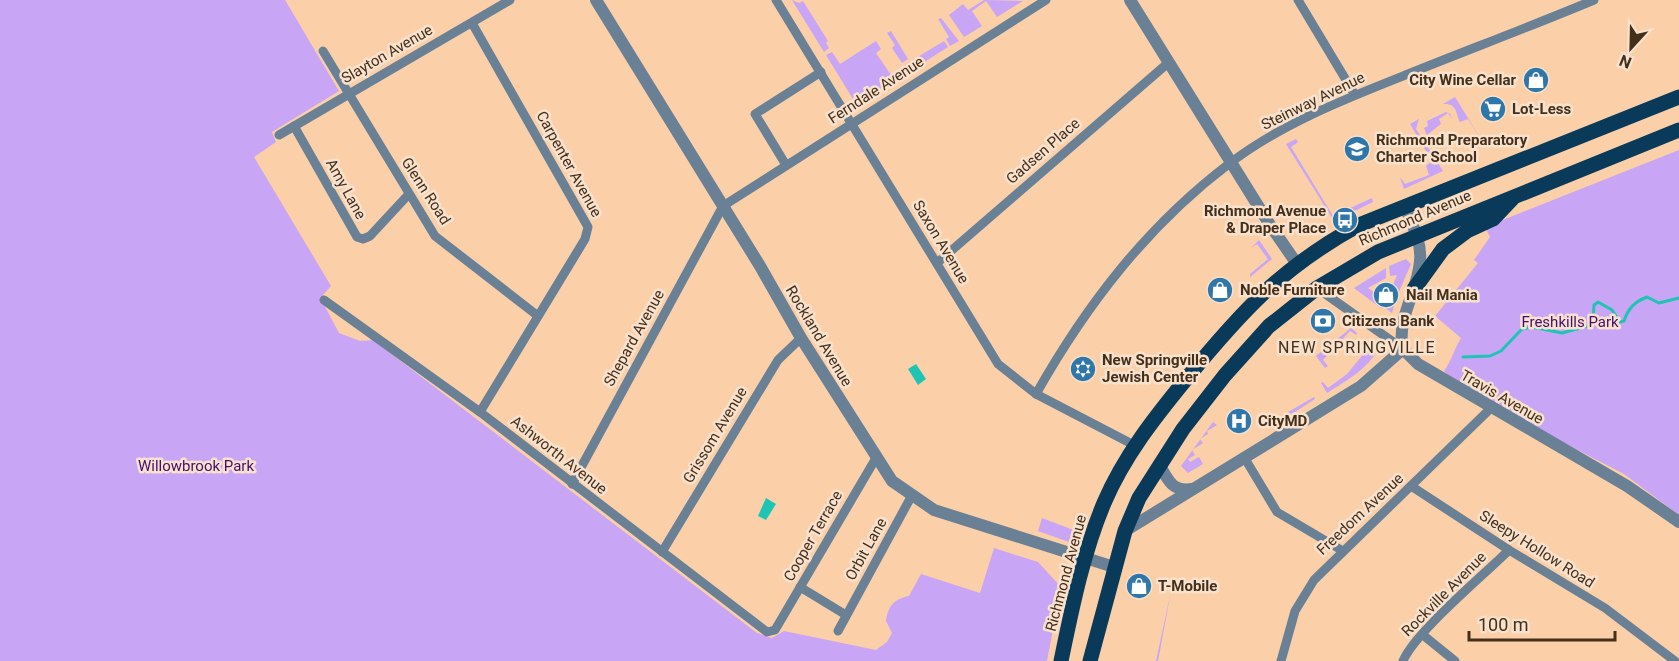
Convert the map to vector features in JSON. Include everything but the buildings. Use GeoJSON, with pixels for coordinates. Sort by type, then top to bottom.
{"type":"FeatureCollection","features":[{"type":"Feature","properties":{"kind":"main road","name":"Richmond Avenue"},"geometry":{"type":"LineString","coordinates":[[1062,661],[1085,559],[1103,505],[1134,445],[1235,319],[1266,288],[1328,242],[1359,225],[1679,97]]}},
{"type":"Feature","properties":{"kind":"main road","name":"Richmond Avenue"},"geometry":{"type":"LineString","coordinates":[[1090,661],[1114,567],[1125,531],[1139,498],[1183,429],[1258,337],[1317,288],[1378,252],[1679,130]]}},
{"type":"Feature","properties":{"kind":"main road"},"geometry":{"type":"LineString","coordinates":[[1414,289],[1443,249],[1467,231],[1493,219],[1514,196]]}},
{"type":"Feature","properties":{"kind":"street","name":"Slayton Avenue"},"geometry":{"type":"LineString","coordinates":[[279,135],[510,0]]}},
{"type":"Feature","properties":{"kind":"street","name":"Rockland Avenue"},"geometry":{"type":"LineString","coordinates":[[596,0],[801,338],[892,481],[911,497],[950,516],[1114,567]]}},
{"type":"Feature","properties":{"kind":"street","name":"Saxon Avenue"},"geometry":{"type":"LineString","coordinates":[[776,0],[998,364],[1036,394],[1134,445]]}},
{"type":"Feature","properties":{"kind":"street","name":"Ferndale Avenue"},"geometry":{"type":"LineString","coordinates":[[723,206],[1046,0]]}},
{"type":"Feature","properties":{"kind":"street"},"geometry":{"type":"LineString","coordinates":[[1130,0],[1230,163],[1297,264]]}},
{"type":"Feature","properties":{"kind":"street"},"geometry":{"type":"LineString","coordinates":[[1298,0],[1355,95]]}},
{"type":"Feature","properties":{"kind":"street","name":"Steinway Avenue"},"geometry":{"type":"LineString","coordinates":[[1036,394],[1073,330],[1111,278],[1161,223],[1230,163],[1292,124],[1355,95],[1594,0]]}},
{"type":"Feature","properties":{"kind":"street"},"geometry":{"type":"LineString","coordinates":[[1564,1],[1570,10]]}},
{"type":"Feature","properties":{"kind":"street","name":"Carpenter Avenue"},"geometry":{"type":"LineString","coordinates":[[472,22],[587,223],[588,232],[480,412]]}},
{"type":"Feature","properties":{"kind":"street","name":"Glenn Road"},"geometry":{"type":"LineString","coordinates":[[323,51],[408,195],[435,236],[538,316]]}},
{"type":"Feature","properties":{"kind":"street","name":"Gadsen Place"},"geometry":{"type":"LineString","coordinates":[[937,262],[1168,63]]}},
{"type":"Feature","properties":{"kind":"street"},"geometry":{"type":"LineString","coordinates":[[786,165],[754,114],[821,72]]}},
{"type":"Feature","properties":{"kind":"street","name":"Amy Lane"},"geometry":{"type":"LineString","coordinates":[[294,126],[353,232],[360,239],[370,236],[408,195]]}},
{"type":"Feature","properties":{"kind":"street","name":"Shepard Avenue"},"geometry":{"type":"LineString","coordinates":[[572,484],[723,206]]}},
{"type":"Feature","properties":{"kind":"street"},"geometry":{"type":"LineString","coordinates":[[1125,531],[1361,386],[1403,349],[1400,331],[1414,289],[1420,261],[1417,236],[1405,207]]}},
{"type":"Feature","properties":{"kind":"street","name":"Travis Avenue"},"geometry":{"type":"LineString","coordinates":[[1317,288],[1403,349],[1418,364],[1490,409],[1627,486],[1679,522]]}},
{"type":"Feature","properties":{"kind":"street","name":"Ashworth Avenue"},"geometry":{"type":"LineString","coordinates":[[324,300],[480,412],[767,632],[775,630]]}},
{"type":"Feature","properties":{"kind":"street","name":"Grissom Avenue"},"geometry":{"type":"LineString","coordinates":[[662,552],[778,360],[801,338]]}},
{"type":"Feature","properties":{"kind":"street","name":"Freedom Avenue"},"geometry":{"type":"LineString","coordinates":[[1281,661],[1289,627],[1303,595],[1327,565],[1490,409]]}},
{"type":"Feature","properties":{"kind":"street"},"geometry":{"type":"LineString","coordinates":[[1244,457],[1277,512],[1343,551]]}},
{"type":"Feature","properties":{"kind":"street","name":"Cooper Terrace"},"geometry":{"type":"LineString","coordinates":[[775,630],[876,458]]}},
{"type":"Feature","properties":{"kind":"street"},"geometry":{"type":"LineString","coordinates":[[1159,464],[1178,490],[1194,489]]}},
{"type":"Feature","properties":{"kind":"street","name":"Sleepy Hollow Road"},"geometry":{"type":"LineString","coordinates":[[1411,486],[1509,550],[1605,608],[1675,661]]}},
{"type":"Feature","properties":{"kind":"street","name":"Orbit Lane"},"geometry":{"type":"LineString","coordinates":[[838,631],[911,497]]}},
{"type":"Feature","properties":{"kind":"street","name":"Rockville Avenue"},"geometry":{"type":"LineString","coordinates":[[1403,661],[1406,652],[1509,550]]}},
{"type":"Feature","properties":{"kind":"street"},"geometry":{"type":"LineString","coordinates":[[800,587],[846,615]]}},
{"type":"Feature","properties":{"kind":"street"},"geometry":{"type":"LineString","coordinates":[[1423,635],[1455,661]]}},
{"type":"Feature","properties":{"kind":"green space","name":"Willowbrook Park"},"geometry":{"type":"Polygon","coordinates":[[[0,0],[285,0],[339,91],[272,132],[276,142],[254,157],[331,286],[322,296],[322,301],[339,333],[360,341],[373,340],[757,633],[772,638],[784,631],[876,650],[887,642],[892,633],[886,621],[890,607],[899,599],[909,596],[921,574],[980,593],[994,548],[1038,562],[1061,587],[1047,661],[0,661],[0,0]]]}},
{"type":"Feature","properties":{"kind":"green space"},"geometry":{"type":"Polygon","coordinates":[[[792,0],[799,3],[803,1],[828,41],[826,43],[829,48],[824,52],[792,0]]]}},
{"type":"Feature","properties":{"kind":"green space"},"geometry":{"type":"Polygon","coordinates":[[[984,0],[1023,1],[997,17],[986,1],[972,11],[982,26],[964,37],[949,15],[963,4],[968,10],[984,0]]]}},
{"type":"Feature","properties":{"kind":"green space"},"geometry":{"type":"Polygon","coordinates":[[[941,18],[959,41],[950,46],[946,39],[949,37],[938,19],[941,18]]]}},
{"type":"Feature","properties":{"kind":"green space"},"geometry":{"type":"Polygon","coordinates":[[[891,31],[908,59],[902,63],[892,48],[895,45],[887,33],[891,31]]]}},
{"type":"Feature","properties":{"kind":"green space"},"geometry":{"type":"Polygon","coordinates":[[[876,41],[881,49],[876,53],[891,75],[895,73],[899,77],[856,104],[826,55],[832,52],[840,64],[876,41]]]}},
{"type":"Feature","properties":{"kind":"green space"},"geometry":{"type":"Polygon","coordinates":[[[944,41],[948,47],[907,73],[903,66],[944,41]]]}},
{"type":"Feature","properties":{"kind":"green space"},"geometry":{"type":"Polygon","coordinates":[[[1455,97],[1489,152],[1468,119],[1460,122],[1454,107],[1443,104],[1455,97]]]}},
{"type":"Feature","properties":{"kind":"green space"},"geometry":{"type":"Polygon","coordinates":[[[1448,113],[1439,119],[1441,124],[1428,134],[1428,138],[1424,128],[1428,126],[1427,121],[1448,113]]]}},
{"type":"Feature","properties":{"kind":"green space"},"geometry":{"type":"Polygon","coordinates":[[[1419,119],[1416,129],[1443,171],[1404,189],[1400,177],[1405,184],[1429,175],[1426,166],[1432,161],[1410,124],[1419,119]]]}},
{"type":"Feature","properties":{"kind":"green space"},"geometry":{"type":"Polygon","coordinates":[[[1296,139],[1298,142],[1291,147],[1333,216],[1372,198],[1373,202],[1334,221],[1286,144],[1296,139]]]}},
{"type":"Feature","properties":{"kind":"green space","name":"Freshkills Park"},"geometry":{"type":"Polygon","coordinates":[[[1679,150],[1679,515],[1624,474],[1531,426],[1449,376],[1444,371],[1461,338],[1435,316],[1478,263],[1474,260],[1490,237],[1485,227],[1679,150]]]}},
{"type":"Feature","properties":{"kind":"green space"},"geometry":{"type":"Polygon","coordinates":[[[1259,240],[1272,259],[1250,277],[1250,274],[1268,259],[1257,244],[1251,248],[1259,240]]]}},
{"type":"Feature","properties":{"kind":"green space"},"geometry":{"type":"Polygon","coordinates":[[[1406,259],[1411,264],[1398,294],[1393,285],[1397,275],[1390,276],[1389,266],[1406,259]]]}},
{"type":"Feature","properties":{"kind":"green space"},"geometry":{"type":"Polygon","coordinates":[[[1386,268],[1386,278],[1368,288],[1386,301],[1390,292],[1396,299],[1392,313],[1384,307],[1382,309],[1354,288],[1386,268]]]}},
{"type":"Feature","properties":{"kind":"green space"},"geometry":{"type":"Polygon","coordinates":[[[1351,328],[1357,333],[1356,335],[1350,331],[1323,360],[1328,366],[1325,368],[1316,356],[1351,328]]]}},
{"type":"Feature","properties":{"kind":"green space"},"geometry":{"type":"Polygon","coordinates":[[[1365,338],[1379,348],[1356,374],[1327,393],[1321,383],[1323,382],[1328,388],[1347,374],[1370,346],[1363,342],[1365,338]]]}},
{"type":"Feature","properties":{"kind":"green space"},"geometry":{"type":"Polygon","coordinates":[[[1314,397],[1315,399],[1272,427],[1269,423],[1314,397]]]}},
{"type":"Feature","properties":{"kind":"green space"},"geometry":{"type":"Polygon","coordinates":[[[1213,422],[1217,425],[1207,431],[1208,434],[1201,438],[1213,422]]]}},
{"type":"Feature","properties":{"kind":"green space"},"geometry":{"type":"Polygon","coordinates":[[[1200,439],[1203,443],[1193,449],[1200,439]]]}},
{"type":"Feature","properties":{"kind":"green space"},"geometry":{"type":"Polygon","coordinates":[[[1192,450],[1195,455],[1188,459],[1190,462],[1199,457],[1203,464],[1188,473],[1181,466],[1192,450]]]}},
{"type":"Feature","properties":{"kind":"green space"},"geometry":{"type":"Polygon","coordinates":[[[1042,518],[1076,531],[1073,539],[1069,542],[1038,531],[1042,518]]]}},
{"type":"Feature","properties":{"kind":"green space"},"geometry":{"type":"Polygon","coordinates":[[[1171,591],[1158,661],[1156,661],[1171,591]]]}},
{"type":"Feature","properties":{"kind":"water"},"geometry":{"type":"Polygon","coordinates":[[[916,364],[926,379],[918,385],[908,369],[916,364]]]}},
{"type":"Feature","properties":{"kind":"water"},"geometry":{"type":"Polygon","coordinates":[[[766,498],[776,504],[766,520],[758,516],[766,498]]]}},
{"type":"Feature","properties":{"kind":"waterway"},"geometry":{"type":"LineString","coordinates":[[1463,357],[1490,356],[1501,351],[1522,329],[1532,327],[1562,333],[1588,326],[1593,322],[1594,305],[1598,302],[1612,310],[1620,322],[1624,321],[1630,309],[1638,301],[1647,297],[1659,303],[1679,298]]}},
{"type":"Feature","properties":{"kind":"place","name":"City Wine Cellar"},"geometry":{"type":"Point","coordinates":[1536,80]}},
{"type":"Feature","properties":{"kind":"place","name":"Lot-Less"},"geometry":{"type":"Point","coordinates":[1493,109]}},
{"type":"Feature","properties":{"kind":"place","name":"Richmond Preparatory Charter School"},"geometry":{"type":"Point","coordinates":[1357,149]}},
{"type":"Feature","properties":{"kind":"place","name":"Richmond Avenue & Draper Place"},"geometry":{"type":"Point","coordinates":[1345,220]}},
{"type":"Feature","properties":{"kind":"place","name":"Noble Furniture"},"geometry":{"type":"Point","coordinates":[1220,290]}},
{"type":"Feature","properties":{"kind":"place","name":"Nail Mania"},"geometry":{"type":"Point","coordinates":[1386,295]}},
{"type":"Feature","properties":{"kind":"place","name":"Citizens Bank"},"geometry":{"type":"Point","coordinates":[1323,321]}},
{"type":"Feature","properties":{"kind":"place","name":"New Springville Jewish Center"},"geometry":{"type":"Point","coordinates":[1083,369]}},
{"type":"Feature","properties":{"kind":"place","name":"CityMD"},"geometry":{"type":"Point","coordinates":[1239,421]}},
{"type":"Feature","properties":{"kind":"place","name":"T-Mobile"},"geometry":{"type":"Point","coordinates":[1139,586]}},
{"type":"Feature","properties":{"kind":"district","name":"NEW SPRINGVILLE"},"geometry":{"type":"Point","coordinates":[1357,347]}}]}
